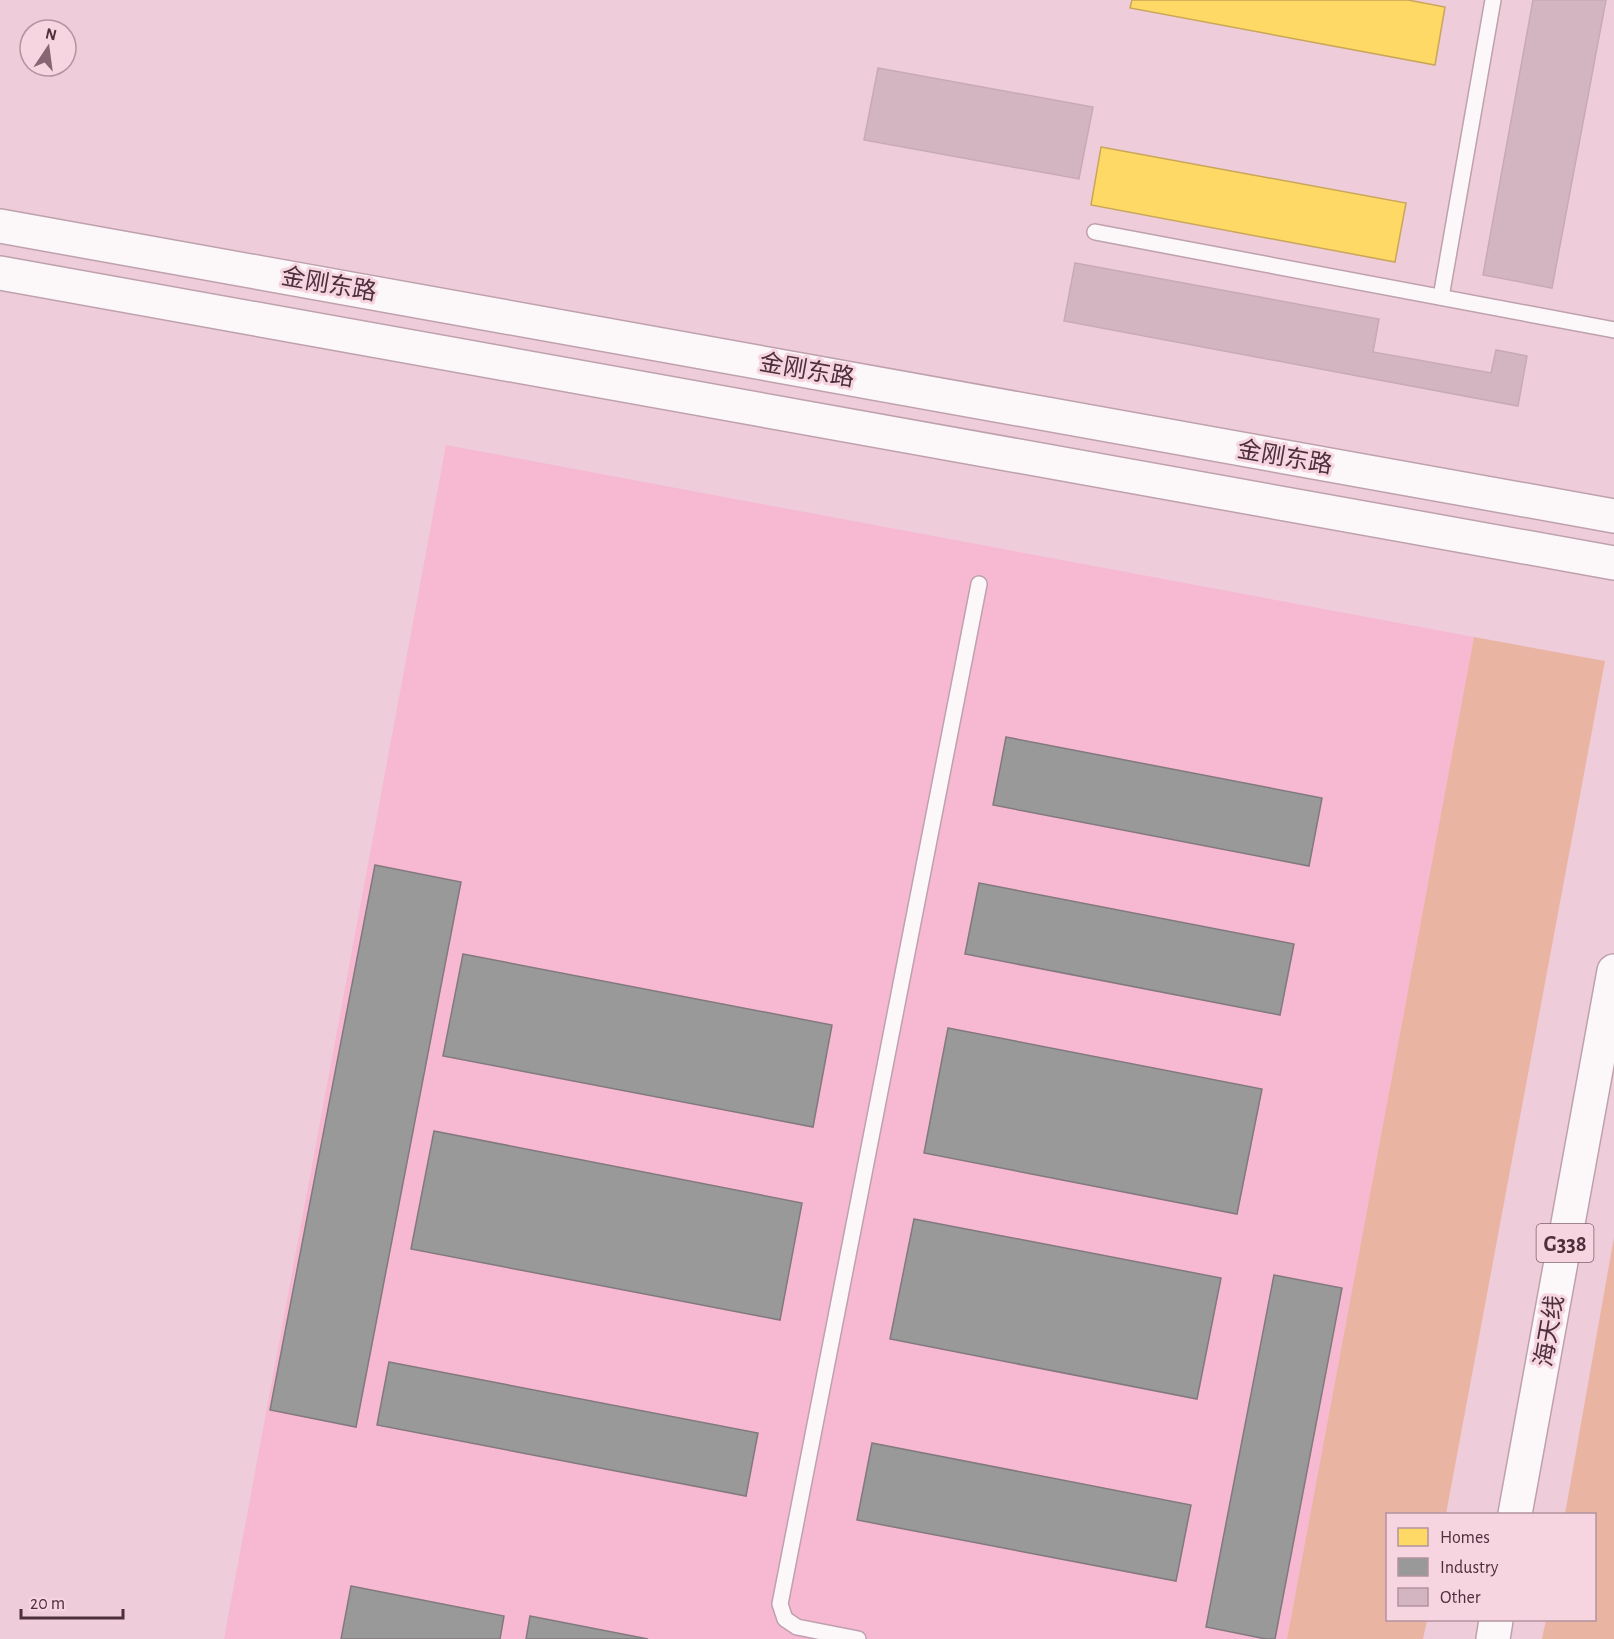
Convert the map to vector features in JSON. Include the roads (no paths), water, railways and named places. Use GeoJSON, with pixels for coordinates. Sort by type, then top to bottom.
{"type":"FeatureCollection","features":[{"type":"Feature","properties":{"kind":"main road","name":"金刚东路"},"geometry":{"type":"LineString","coordinates":[[0,226],[1614,516]]}},
{"type":"Feature","properties":{"kind":"main road","name":"金刚东路"},"geometry":{"type":"LineString","coordinates":[[0,273],[1614,563]]}},
{"type":"Feature","properties":{"kind":"main road","name":"海天线"},"geometry":{"type":"LineString","coordinates":[[1515,1513],[1614,971]]}},
{"type":"Feature","properties":{"kind":"main road"},"geometry":{"type":"LineString","coordinates":[[1493,1639],[1496,1621]]}},
{"type":"Feature","properties":{"kind":"lane"},"geometry":{"type":"LineString","coordinates":[[1441,297],[1493,0]]}},
{"type":"Feature","properties":{"kind":"lane"},"geometry":{"type":"LineString","coordinates":[[1095,232],[1614,330]]}},
{"type":"Feature","properties":{"kind":"lane"},"geometry":{"type":"LineString","coordinates":[[858,1639],[797,1628],[785,1619],[780,1604],[979,584]]}}]}
